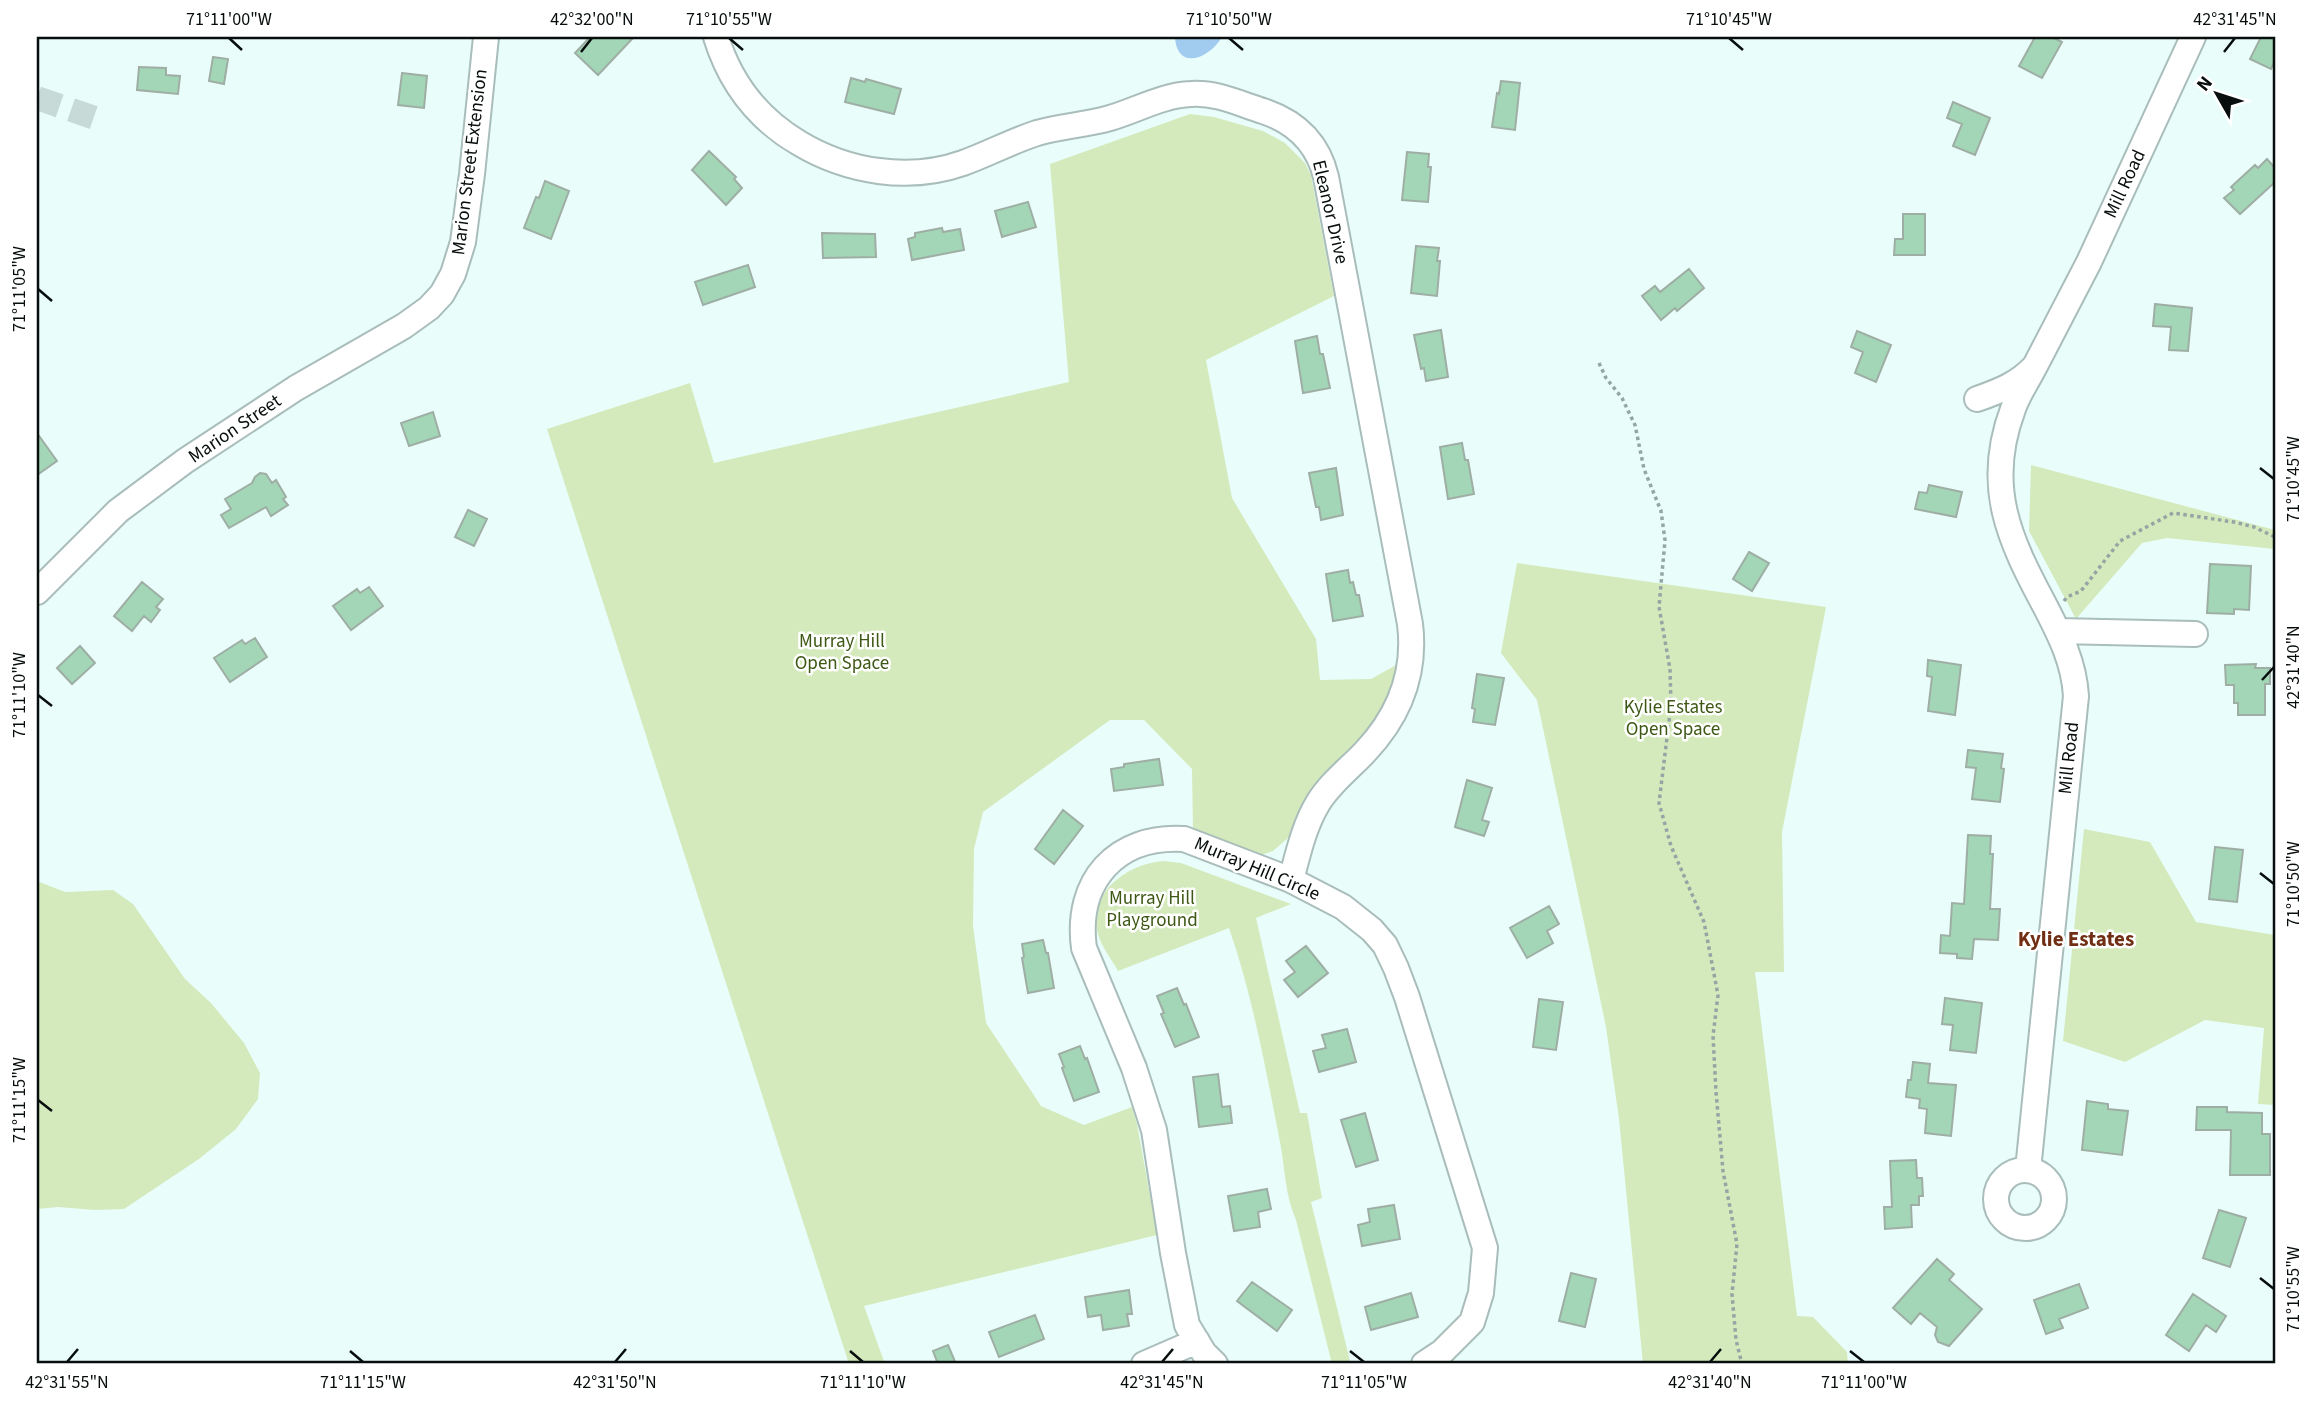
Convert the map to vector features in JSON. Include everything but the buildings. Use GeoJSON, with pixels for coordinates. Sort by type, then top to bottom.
{"type":"FeatureCollection","features":[{"type":"Feature","properties":{"kind":"street","name":"Marion Street Extension"},"geometry":{"type":"LineString","coordinates":[[448,286],[463,242],[486,37]]}},
{"type":"Feature","properties":{"kind":"street","name":"Eleanor Drive"},"geometry":{"type":"LineString","coordinates":[[716,37],[733,79],[744,95],[773,125],[790,138],[827,158],[867,169],[909,173],[940,169],[960,164],[1036,134],[1110,118],[1171,97],[1195,93],[1220,97],[1281,118],[1299,130],[1314,147],[1326,177],[1408,610],[1413,652],[1408,680],[1393,716],[1377,739],[1317,803],[1306,829],[1291,880]]}},
{"type":"Feature","properties":{"kind":"street","name":"Mill Road"},"geometry":{"type":"LineString","coordinates":[[2028,1170],[2076,696],[2071,662],[2010,534],[2002,501],[2001,462],[2014,406],[2089,262],[2193,37]]}},
{"type":"Feature","properties":{"kind":"street","name":"Marion Street"},"geometry":{"type":"LineString","coordinates":[[37,592],[106,523],[186,461],[262,410],[421,315],[448,286]]}},
{"type":"Feature","properties":{"kind":"street","name":"Mill Road"},"geometry":{"type":"LineString","coordinates":[[1976,399],[2004,390],[2023,379],[2035,366]]}},
{"type":"Feature","properties":{"kind":"street"},"geometry":{"type":"LineString","coordinates":[[2053,623],[2195,634]]}},
{"type":"Feature","properties":{"kind":"street","name":"Murray Hill Circle"},"geometry":{"type":"LineString","coordinates":[[1215,1364],[1187,1325],[1154,1130],[1134,1068],[1084,948],[1082,930],[1087,896],[1105,867],[1133,846],[1158,839],[1184,839],[1291,880],[1343,907],[1372,930],[1385,945],[1407,997],[1485,1248],[1481,1293],[1472,1322],[1442,1352],[1424,1364]]}},
{"type":"Feature","properties":{"kind":"street"},"geometry":{"type":"LineString","coordinates":[[1144,1364],[1197,1341]]}},
{"type":"Feature","properties":{"kind":"path"},"geometry":{"type":"LineString","coordinates":[[1599,363],[1636,425],[1644,469],[1661,512],[1665,540],[1659,607],[1670,669],[1671,705],[1659,803],[1671,846],[1704,922],[1718,995],[1713,1036],[1716,1092],[1723,1171],[1737,1244],[1731,1294],[1736,1340],[1742,1364]]}},
{"type":"Feature","properties":{"kind":"path"},"geometry":{"type":"LineString","coordinates":[[2053,623],[2067,597],[2081,591],[2120,541],[2173,513],[2234,522],[2254,527],[2275,537]]}},
{"type":"Feature","properties":{"kind":"green space","name":"Murray Hill Open Space"},"geometry":{"type":"Polygon","coordinates":[[[1190,114],[1214,117],[1263,131],[1285,143],[1305,163],[1311,175],[1334,296],[1206,360],[1232,498],[1316,639],[1320,680],[1371,679],[1398,664],[1395,683],[1387,708],[1301,815],[1289,837],[1273,851],[1259,856],[1193,832],[1192,769],[1144,720],[1110,720],[983,812],[974,849],[973,926],[986,1023],[1041,1106],[1084,1125],[1132,1107],[1157,1235],[864,1306],[885,1364],[849,1364],[547,429],[690,383],[714,463],[1069,382],[1050,164],[1190,114]]]}},
{"type":"Feature","properties":{"kind":"green space"},"geometry":{"type":"Polygon","coordinates":[[[2031,465],[2275,530],[2275,549],[2167,538],[2142,543],[2076,619],[2029,531],[2031,465]]]}},
{"type":"Feature","properties":{"kind":"green space","name":"Kylie Estates Open Space"},"geometry":{"type":"Polygon","coordinates":[[[1517,563],[1826,607],[1782,832],[1784,972],[1755,972],[1797,1316],[1813,1317],[1847,1352],[1848,1364],[1643,1364],[1619,1119],[1606,1027],[1537,700],[1501,653],[1517,563]]]}},
{"type":"Feature","properties":{"kind":"green space"},"geometry":{"type":"Polygon","coordinates":[[[2084,829],[2150,842],[2196,922],[2275,935],[2275,1105],[2258,1104],[2264,1028],[2205,1020],[2125,1062],[2063,1041],[2084,829]]]}},
{"type":"Feature","properties":{"kind":"green space","name":"Murray Hill Playground"},"geometry":{"type":"Polygon","coordinates":[[[1163,861],[1181,863],[1291,904],[1256,918],[1300,1113],[1307,1113],[1322,1198],[1311,1202],[1350,1361],[1332,1364],[1290,1201],[1252,1007],[1229,928],[1118,971],[1099,937],[1097,908],[1112,884],[1135,868],[1163,861]]]}},
{"type":"Feature","properties":{"kind":"green space"},"geometry":{"type":"Polygon","coordinates":[[[37,881],[65,892],[113,890],[133,904],[185,979],[211,1003],[244,1043],[260,1073],[258,1099],[236,1129],[199,1159],[124,1209],[37,1209],[37,881]]]}},
{"type":"Feature","properties":{"kind":"water"},"geometry":{"type":"Polygon","coordinates":[[[1175,37],[1222,37],[1210,51],[1195,58],[1188,58],[1177,48],[1175,37]]]}},
{"type":"Feature","properties":{"kind":"tunnel"},"geometry":{"type":"LineString","coordinates":[[37,98],[95,118]]}},
{"type":"Feature","properties":{"kind":"district","name":"Kylie Estates"},"geometry":{"type":"Point","coordinates":[2076,939]}}]}
